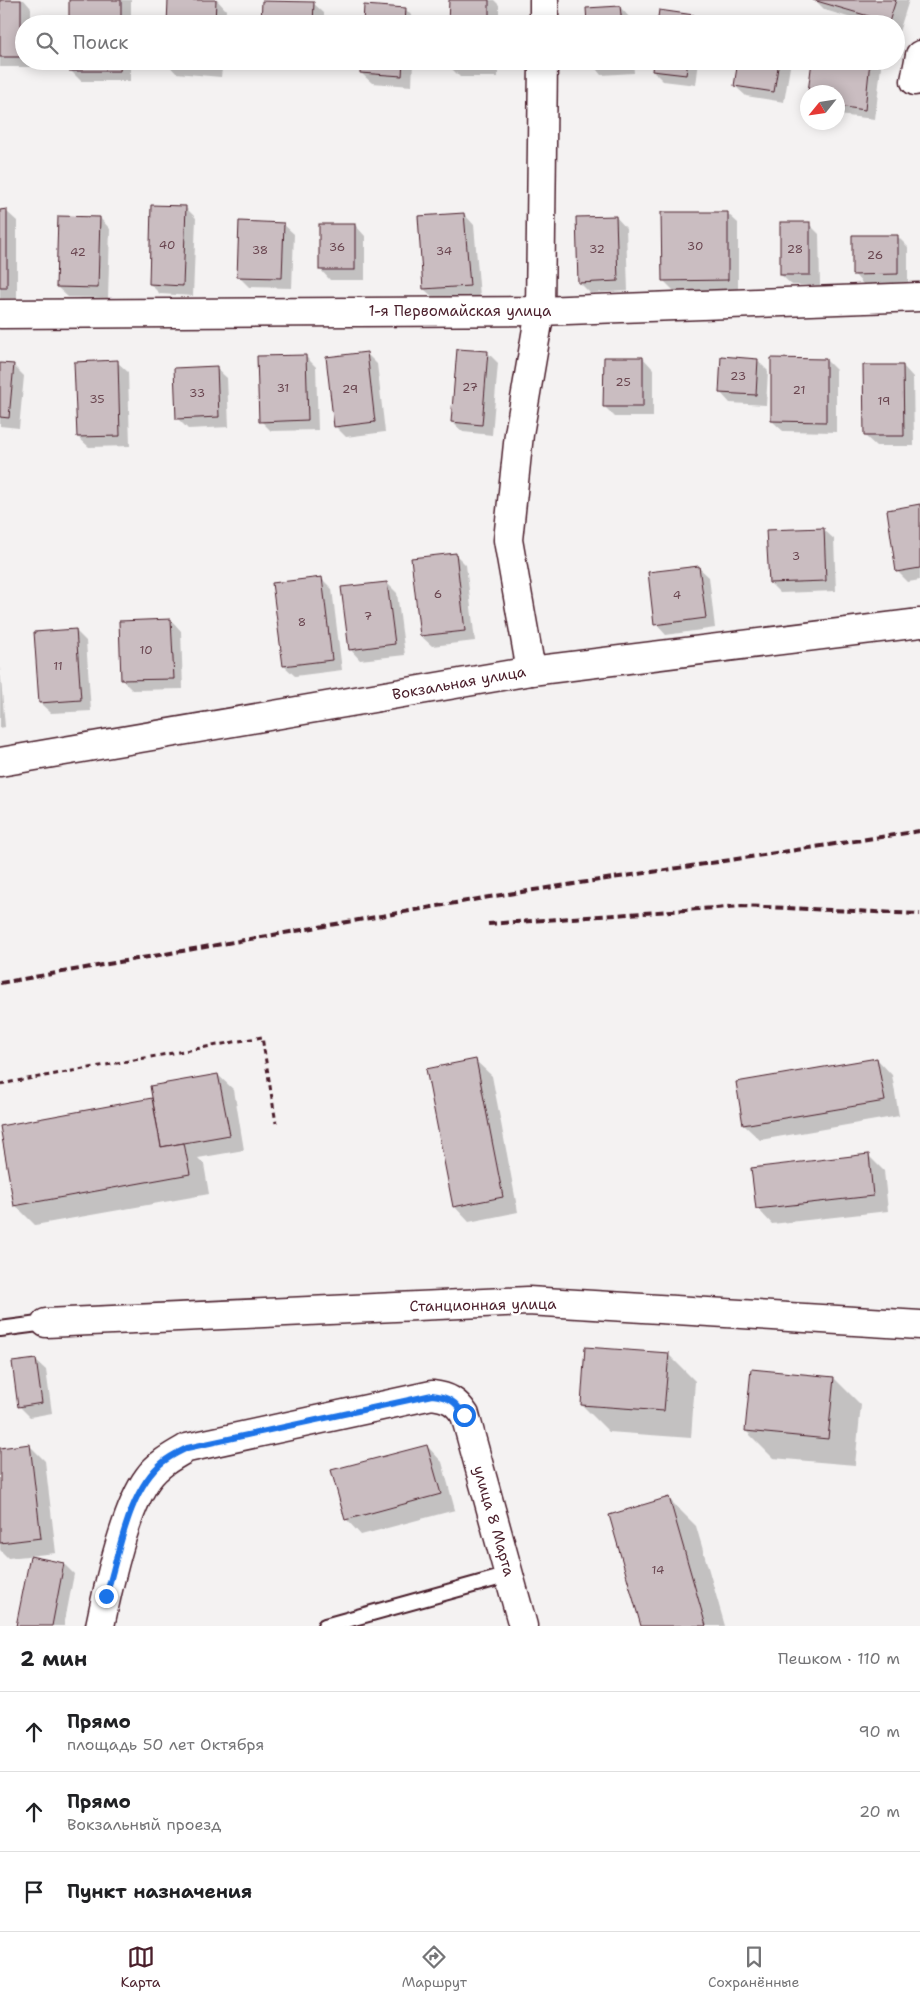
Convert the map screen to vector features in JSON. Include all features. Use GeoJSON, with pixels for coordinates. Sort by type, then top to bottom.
{"type":"FeatureCollection","features":[{"type":"Feature","properties":{"kind":"street"},"geometry":{"type":"LineString","coordinates":[[544,0],[544,15]]}},
{"type":"Feature","properties":{"kind":"street"},"geometry":{"type":"LineString","coordinates":[[914,81],[920,55]]}},
{"type":"Feature","properties":{"kind":"street"},"geometry":{"type":"LineString","coordinates":[[531,670],[508,540],[519,434],[540,311],[543,70]]}},
{"type":"Feature","properties":{"kind":"street","name":"1-я Первомайская улица"},"geometry":{"type":"LineString","coordinates":[[0,314],[540,311],[920,296]]}},
{"type":"Feature","properties":{"kind":"street","name":"Вокзальная улица"},"geometry":{"type":"LineString","coordinates":[[0,762],[531,670],[920,623]]}},
{"type":"Feature","properties":{"kind":"street","name":"Станционная улица"},"geometry":{"type":"LineString","coordinates":[[46,1323],[528,1301],[920,1325]]}},
{"type":"Feature","properties":{"kind":"street","name":"улица 8 Марта"},"geometry":{"type":"LineString","coordinates":[[100,1626],[106,1596],[136,1497],[149,1477],[163,1462],[187,1448],[432,1395],[446,1397],[458,1404],[464,1415],[523,1626]]}},
{"type":"Feature","properties":{"kind":"lane"},"geometry":{"type":"LineString","coordinates":[[0,1329],[46,1323]]}},
{"type":"Feature","properties":{"kind":"lane"},"geometry":{"type":"LineString","coordinates":[[324,1626],[509,1575]]}},
{"type":"Feature","properties":{"kind":"path"},"geometry":{"type":"LineString","coordinates":[[0,1084],[262,1037],[276,1123]]}},
{"type":"Feature","properties":{"kind":"building"},"geometry":{"type":"Polygon","coordinates":[[[0,0],[21,0],[21,15],[15,15],[15,57],[0,57],[0,0]]]}},
{"type":"Feature","properties":{"kind":"building"},"geometry":{"type":"Polygon","coordinates":[[[69,0],[121,0],[121,15],[69,15],[69,0]]]}},
{"type":"Feature","properties":{"kind":"building"},"geometry":{"type":"Polygon","coordinates":[[[168,0],[216,0],[215,15],[167,15],[168,0]]]}},
{"type":"Feature","properties":{"kind":"building"},"geometry":{"type":"Polygon","coordinates":[[[449,0],[489,0],[489,15],[448,15],[449,0]]]}},
{"type":"Feature","properties":{"kind":"building"},"geometry":{"type":"Polygon","coordinates":[[[813,0],[896,0],[891,15],[865,15],[813,0]]]}},
{"type":"Feature","properties":{"kind":"building"},"geometry":{"type":"Polygon","coordinates":[[[262,1],[314,2],[313,15],[261,15],[262,1]]]}},
{"type":"Feature","properties":{"kind":"building"},"geometry":{"type":"Polygon","coordinates":[[[364,5],[406,8],[406,15],[363,15],[364,5]]]}},
{"type":"Feature","properties":{"kind":"building"},"geometry":{"type":"Polygon","coordinates":[[[620,6],[621,15],[586,15],[586,8],[620,6]]]}},
{"type":"Feature","properties":{"kind":"building"},"geometry":{"type":"Polygon","coordinates":[[[659,10],[694,15],[658,15],[659,10]]]}},
{"type":"Feature","properties":{"kind":"building"},"geometry":{"type":"Polygon","coordinates":[[[69,70],[120,70],[120,71],[69,70]]]}},
{"type":"Feature","properties":{"kind":"building"},"geometry":{"type":"Polygon","coordinates":[[[360,70],[402,70],[402,76],[360,73],[360,70]]]}},
{"type":"Feature","properties":{"kind":"building"},"geometry":{"type":"Polygon","coordinates":[[[652,70],[687,70],[686,75],[652,70]]]}},
{"type":"Feature","properties":{"kind":"building"},"geometry":{"type":"Polygon","coordinates":[[[737,70],[778,70],[774,92],[734,86],[737,70]]]}},
{"type":"Feature","properties":{"kind":"building"},"geometry":{"type":"Polygon","coordinates":[[[811,70],[869,70],[865,110],[845,107],[845,85],[809,85],[811,70]]]}},
{"type":"Feature","properties":{"kind":"building"},"geometry":{"type":"Polygon","coordinates":[[[151,205],[186,206],[183,286],[149,284],[151,205]]]}},
{"type":"Feature","properties":{"kind":"building"},"geometry":{"type":"Polygon","coordinates":[[[7,209],[7,288],[0,288],[0,210],[7,209]]]}},
{"type":"Feature","properties":{"kind":"building"},"geometry":{"type":"Polygon","coordinates":[[[661,212],[728,212],[728,280],[662,281],[661,212]]]}},
{"type":"Feature","properties":{"kind":"building"},"geometry":{"type":"Polygon","coordinates":[[[464,213],[470,286],[423,289],[418,216],[464,213]]]}},
{"type":"Feature","properties":{"kind":"building"},"geometry":{"type":"Polygon","coordinates":[[[58,216],[100,217],[98,288],[56,287],[58,216]]]}},
{"type":"Feature","properties":{"kind":"building"},"geometry":{"type":"Polygon","coordinates":[[[616,216],[618,281],[578,283],[576,217],[616,216]]]}},
{"type":"Feature","properties":{"kind":"building"},"geometry":{"type":"Polygon","coordinates":[[[239,221],[284,223],[282,278],[237,277],[239,221]]]}},
{"type":"Feature","properties":{"kind":"building"},"geometry":{"type":"Polygon","coordinates":[[[780,222],[810,222],[810,275],[780,275],[780,222]]]}},
{"type":"Feature","properties":{"kind":"building"},"geometry":{"type":"Polygon","coordinates":[[[319,224],[355,224],[355,270],[319,270],[319,224]]]}},
{"type":"Feature","properties":{"kind":"building"},"geometry":{"type":"Polygon","coordinates":[[[852,235],[898,235],[898,274],[852,275],[852,235]]]}},
{"type":"Feature","properties":{"kind":"building"},"geometry":{"type":"Polygon","coordinates":[[[457,349],[488,351],[482,425],[451,422],[457,349]]]}},
{"type":"Feature","properties":{"kind":"building"},"geometry":{"type":"Polygon","coordinates":[[[367,352],[375,422],[334,427],[326,357],[367,352]]]}},
{"type":"Feature","properties":{"kind":"building"},"geometry":{"type":"Polygon","coordinates":[[[306,355],[308,420],[259,422],[257,356],[306,355]]]}},
{"type":"Feature","properties":{"kind":"building"},"geometry":{"type":"Polygon","coordinates":[[[721,356],[758,359],[756,395],[719,393],[721,356]]]}},
{"type":"Feature","properties":{"kind":"building"},"geometry":{"type":"Polygon","coordinates":[[[604,357],[643,357],[643,407],[603,407],[604,357]]]}},
{"type":"Feature","properties":{"kind":"building"},"geometry":{"type":"Polygon","coordinates":[[[771,358],[826,359],[826,422],[771,421],[771,358]]]}},
{"type":"Feature","properties":{"kind":"building"},"geometry":{"type":"Polygon","coordinates":[[[118,360],[120,436],[77,437],[74,362],[118,360]]]}},
{"type":"Feature","properties":{"kind":"building"},"geometry":{"type":"Polygon","coordinates":[[[0,363],[14,364],[9,418],[0,417],[0,363]]]}},
{"type":"Feature","properties":{"kind":"building"},"geometry":{"type":"Polygon","coordinates":[[[863,365],[903,365],[904,436],[864,436],[863,365]]]}},
{"type":"Feature","properties":{"kind":"building"},"geometry":{"type":"Polygon","coordinates":[[[217,366],[219,417],[176,419],[174,368],[217,366]]]}},
{"type":"Feature","properties":{"kind":"building"},"geometry":{"type":"Polygon","coordinates":[[[920,504],[920,568],[896,572],[887,510],[920,504]]]}},
{"type":"Feature","properties":{"kind":"building"},"geometry":{"type":"Polygon","coordinates":[[[824,528],[826,581],[769,583],[766,530],[824,528]]]}},
{"type":"Feature","properties":{"kind":"building"},"geometry":{"type":"Polygon","coordinates":[[[456,553],[465,631],[420,636],[411,558],[456,553]]]}},
{"type":"Feature","properties":{"kind":"building"},"geometry":{"type":"Polygon","coordinates":[[[699,566],[706,618],[654,625],[648,572],[699,566]]]}},
{"type":"Feature","properties":{"kind":"building"},"geometry":{"type":"Polygon","coordinates":[[[322,577],[332,660],[283,666],[272,583],[322,577]]]}},
{"type":"Feature","properties":{"kind":"building"},"geometry":{"type":"Polygon","coordinates":[[[387,582],[395,644],[349,650],[341,587],[387,582]]]}},
{"type":"Feature","properties":{"kind":"building"},"geometry":{"type":"Polygon","coordinates":[[[171,619],[174,679],[121,680],[119,621],[171,619]]]}},
{"type":"Feature","properties":{"kind":"building"},"geometry":{"type":"Polygon","coordinates":[[[76,629],[81,700],[39,703],[34,632],[76,629]]]}},
{"type":"Feature","properties":{"kind":"building"},"geometry":{"type":"Polygon","coordinates":[[[877,1058],[885,1101],[743,1125],[736,1082],[877,1058]]]}},
{"type":"Feature","properties":{"kind":"building"},"geometry":{"type":"Polygon","coordinates":[[[476,1059],[503,1197],[453,1207],[426,1069],[476,1059]]]}},
{"type":"Feature","properties":{"kind":"building"},"geometry":{"type":"Polygon","coordinates":[[[218,1074],[230,1135],[161,1147],[150,1086],[218,1074]]]}},
{"type":"Feature","properties":{"kind":"building"},"geometry":{"type":"Polygon","coordinates":[[[152,1098],[161,1147],[184,1143],[190,1174],[14,1206],[0,1126],[152,1098]]]}},
{"type":"Feature","properties":{"kind":"building"},"geometry":{"type":"Polygon","coordinates":[[[869,1154],[873,1196],[756,1209],[751,1168],[869,1154]]]}},
{"type":"Feature","properties":{"kind":"building"},"geometry":{"type":"Polygon","coordinates":[[[585,1347],[669,1353],[664,1411],[581,1405],[585,1347]]]}},
{"type":"Feature","properties":{"kind":"building"},"geometry":{"type":"Polygon","coordinates":[[[36,1359],[42,1403],[18,1407],[12,1362],[36,1359]]]}},
{"type":"Feature","properties":{"kind":"building"},"geometry":{"type":"Polygon","coordinates":[[[751,1369],[834,1377],[828,1439],[745,1431],[751,1369]]]}},
{"type":"Feature","properties":{"kind":"building"},"geometry":{"type":"Polygon","coordinates":[[[30,1444],[41,1538],[0,1543],[0,1448],[30,1444]]]}},
{"type":"Feature","properties":{"kind":"building"},"geometry":{"type":"Polygon","coordinates":[[[427,1445],[441,1494],[345,1520],[331,1470],[427,1445]]]}},
{"type":"Feature","properties":{"kind":"building"},"geometry":{"type":"Polygon","coordinates":[[[669,1497],[706,1626],[641,1626],[609,1515],[669,1497]]]}},
{"type":"Feature","properties":{"kind":"building"},"geometry":{"type":"Polygon","coordinates":[[[30,1556],[64,1563],[52,1626],[16,1626],[30,1556]]]}},
{"type":"Feature","properties":{"kind":"railway"},"geometry":{"type":"LineString","coordinates":[[0,983],[495,896],[920,831]]}},
{"type":"Feature","properties":{"kind":"railway"},"geometry":{"type":"LineString","coordinates":[[488,924],[742,906],[920,914]]}},
{"type":"Feature","properties":{"kind":"route"},"geometry":{"type":"LineString","coordinates":[[106,1596],[136,1497],[149,1477],[163,1462],[187,1448],[306,1420],[432,1395],[446,1397],[458,1404],[464,1415]]}}]}
